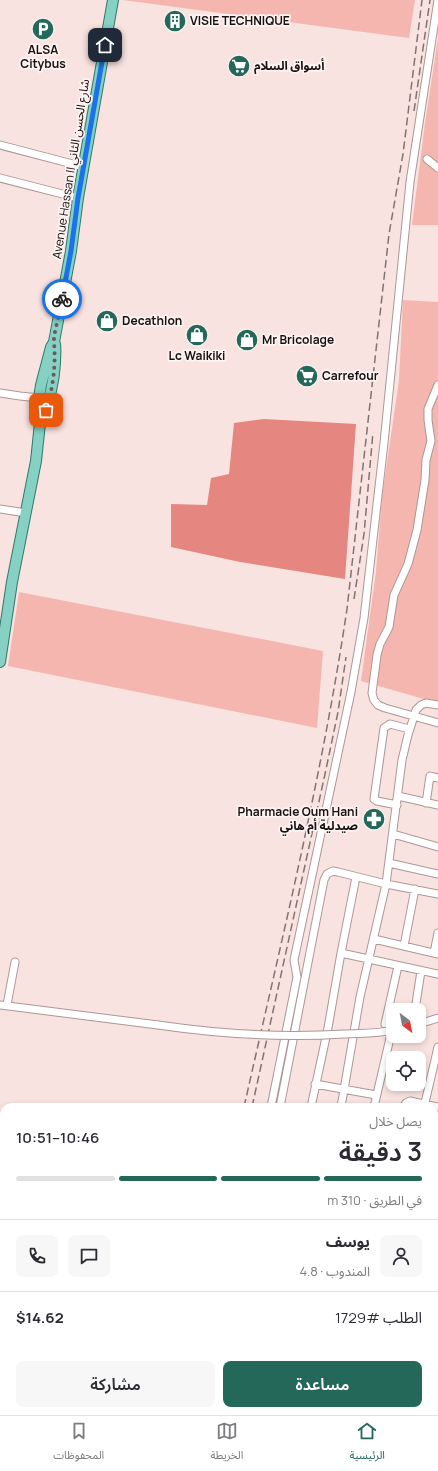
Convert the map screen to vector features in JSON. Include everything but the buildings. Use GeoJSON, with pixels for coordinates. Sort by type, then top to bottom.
{"type":"FeatureCollection","features":[{"type":"Feature","properties":{"kind":"main road","name":"Avenue Hassan II شارع الحسن الثاني"},"geometry":{"type":"LineString","coordinates":[[49,374],[50,347],[54,342],[71,251],[78,198],[113,0]]}},
{"type":"Feature","properties":{"kind":"main road"},"geometry":{"type":"LineString","coordinates":[[0,662],[12,582],[36,461],[40,423],[39,398],[41,384],[49,374]]}},
{"type":"Feature","properties":{"kind":"main road"},"geometry":{"type":"LineString","coordinates":[[40,423],[49,400],[49,374]]}},
{"type":"Feature","properties":{"kind":"main road"},"geometry":{"type":"LineString","coordinates":[[39,398],[44,401],[49,400]]}},
{"type":"Feature","properties":{"kind":"street"},"geometry":{"type":"LineString","coordinates":[[272,1103],[297,977],[294,960],[351,692],[364,618],[384,443],[410,182],[438,0]]}},
{"type":"Feature","properties":{"kind":"street"},"geometry":{"type":"LineString","coordinates":[[0,145],[84,167]]}},
{"type":"Feature","properties":{"kind":"street"},"geometry":{"type":"LineString","coordinates":[[427,159],[438,168]]}},
{"type":"Feature","properties":{"kind":"street"},"geometry":{"type":"LineString","coordinates":[[0,178],[78,198]]}},
{"type":"Feature","properties":{"kind":"street"},"geometry":{"type":"LineString","coordinates":[[438,385],[428,409],[431,441],[426,460],[426,480],[417,530],[408,564],[394,595],[390,627],[378,650],[372,693],[374,700],[378,705],[384,708],[438,723]]}},
{"type":"Feature","properties":{"kind":"street"},"geometry":{"type":"LineString","coordinates":[[0,393],[39,398]]}},
{"type":"Feature","properties":{"kind":"street"},"geometry":{"type":"LineString","coordinates":[[0,509],[26,513]]}},
{"type":"Feature","properties":{"kind":"street"},"geometry":{"type":"LineString","coordinates":[[342,1103],[360,997],[386,884],[402,760],[409,729],[418,708],[426,703],[438,705]]}},
{"type":"Feature","properties":{"kind":"street"},"geometry":{"type":"LineString","coordinates":[[397,805],[374,799],[384,728],[390,724],[409,729]]}},
{"type":"Feature","properties":{"kind":"street"},"geometry":{"type":"LineString","coordinates":[[426,802],[430,776],[438,778]]}},
{"type":"Feature","properties":{"kind":"street"},"geometry":{"type":"LineString","coordinates":[[398,796],[438,805]]}},
{"type":"Feature","properties":{"kind":"street"},"geometry":{"type":"LineString","coordinates":[[393,834],[438,847]]}},
{"type":"Feature","properties":{"kind":"street"},"geometry":{"type":"LineString","coordinates":[[389,863],[438,874]]}},
{"type":"Feature","properties":{"kind":"street"},"geometry":{"type":"LineString","coordinates":[[281,1103],[324,880],[327,874],[333,872],[438,894]]}},
{"type":"Feature","properties":{"kind":"street"},"geometry":{"type":"LineString","coordinates":[[312,1103],[328,1028],[340,953],[356,877]]}},
{"type":"Feature","properties":{"kind":"street"},"geometry":{"type":"LineString","coordinates":[[404,946],[415,889]]}},
{"type":"Feature","properties":{"kind":"street"},"geometry":{"type":"LineString","coordinates":[[374,939],[436,953],[438,933]]}},
{"type":"Feature","properties":{"kind":"street"},"geometry":{"type":"LineString","coordinates":[[340,953],[438,974]]}},
{"type":"Feature","properties":{"kind":"street"},"geometry":{"type":"LineString","coordinates":[[15,962],[4,1005],[200,1031],[250,1035],[327,1035],[386,1031]]}},
{"type":"Feature","properties":{"kind":"street"},"geometry":{"type":"LineString","coordinates":[[385,1024],[398,966]]}},
{"type":"Feature","properties":{"kind":"street"},"geometry":{"type":"LineString","coordinates":[[416,1003],[421,971]]}},
{"type":"Feature","properties":{"kind":"street"},"geometry":{"type":"LineString","coordinates":[[426,1022],[438,1018]]}},
{"type":"Feature","properties":{"kind":"street"},"geometry":{"type":"LineString","coordinates":[[375,1103],[389,1043]]}},
{"type":"Feature","properties":{"kind":"street"},"geometry":{"type":"LineString","coordinates":[[425,1103],[438,1047]]}},
{"type":"Feature","properties":{"kind":"street"},"geometry":{"type":"LineString","coordinates":[[315,1084],[376,1095]]}},
{"type":"Feature","properties":{"kind":"shaded area"},"geometry":{"type":"Polygon","coordinates":[[[123,0],[415,0],[409,38],[123,0]]]}},
{"type":"Feature","properties":{"kind":"shaded area"},"geometry":{"type":"Polygon","coordinates":[[[438,38],[438,225],[412,225],[425,123],[438,38]]]}},
{"type":"Feature","properties":{"kind":"shaded area"},"geometry":{"type":"Polygon","coordinates":[[[403,300],[438,302],[438,703],[361,681],[376,571],[382,497],[399,380],[403,300]]]}},
{"type":"Feature","properties":{"kind":"shaded area"},"geometry":{"type":"Polygon","coordinates":[[[264,419],[356,424],[345,579],[240,562],[171,547],[171,504],[207,505],[211,478],[229,474],[234,423],[264,419]]]}},
{"type":"Feature","properties":{"kind":"shaded area"},"geometry":{"type":"Polygon","coordinates":[[[19,592],[323,651],[317,728],[8,666],[19,592]]]}},
{"type":"Feature","properties":{"kind":"railway"},"geometry":{"type":"LineString","coordinates":[[245,1103],[300,859],[326,734],[337,672],[347,609],[389,234],[403,154],[422,0]]}},
{"type":"Feature","properties":{"kind":"railway"},"geometry":{"type":"LineString","coordinates":[[414,111],[430,0]]}},
{"type":"Feature","properties":{"kind":"railway"},"geometry":{"type":"LineString","coordinates":[[354,599],[364,534],[373,432]]}},
{"type":"Feature","properties":{"kind":"railway"},"geometry":{"type":"LineString","coordinates":[[253,1103],[338,712],[346,657]]}},
{"type":"Feature","properties":{"kind":"way so far"},"geometry":{"type":"LineString","coordinates":[[46,410],[54,380],[54,342],[62,299]]}},
{"type":"Feature","properties":{"kind":"place","name":"VISIE TECHNIQUE"},"geometry":{"type":"Point","coordinates":[175,21]}},
{"type":"Feature","properties":{"kind":"place","name":"ALSA Citybus"},"geometry":{"type":"Point","coordinates":[43,29]}},
{"type":"Feature","properties":{"kind":"place","name":"أسواق السلام"},"geometry":{"type":"Point","coordinates":[239,66]}},
{"type":"Feature","properties":{"kind":"place","name":"Decathlon"},"geometry":{"type":"Point","coordinates":[107,321]}},
{"type":"Feature","properties":{"kind":"place","name":"Lc Waikiki"},"geometry":{"type":"Point","coordinates":[197,335]}},
{"type":"Feature","properties":{"kind":"place","name":"Mr Bricolage"},"geometry":{"type":"Point","coordinates":[247,340]}},
{"type":"Feature","properties":{"kind":"place","name":"Carrefour"},"geometry":{"type":"Point","coordinates":[307,376]}},
{"type":"Feature","properties":{"kind":"place","name":"Pharmacie Oum Hani صيدلية أم هاني"},"geometry":{"type":"Point","coordinates":[374,819]}},
{"type":"Feature","properties":{"kind":"route"},"geometry":{"type":"LineString","coordinates":[[62,299],[105,45]]}}]}
